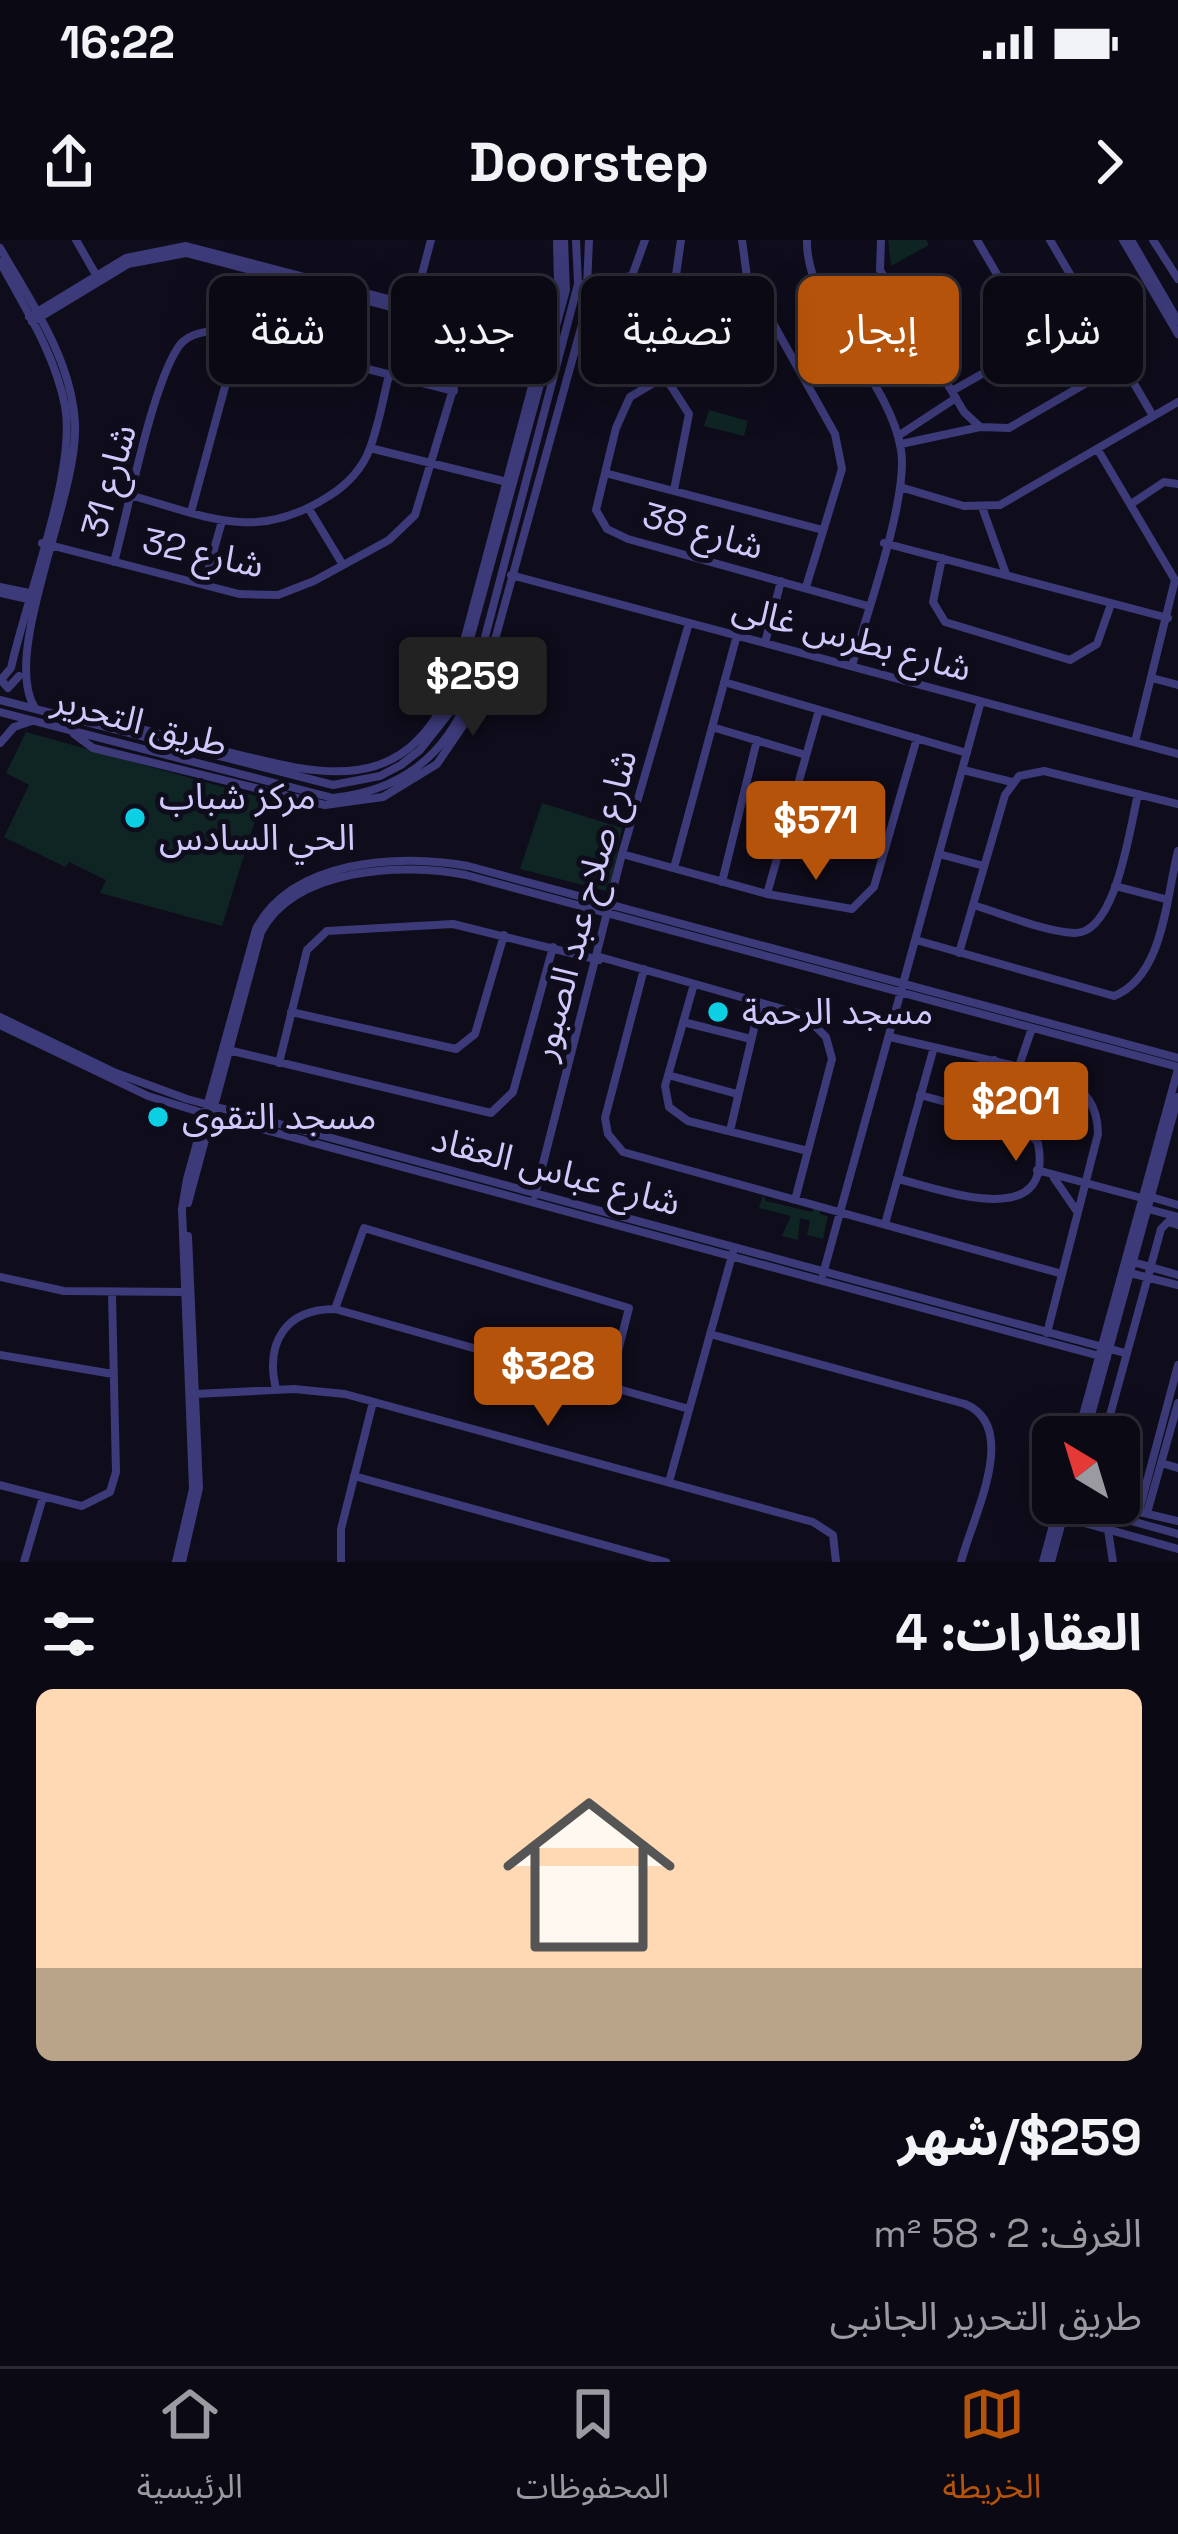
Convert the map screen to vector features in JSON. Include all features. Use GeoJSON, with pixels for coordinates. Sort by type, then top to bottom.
{"type":"FeatureCollection","features":[{"type":"Feature","properties":{"kind":"street"},"geometry":{"type":"LineString","coordinates":[[76,240],[98,278]]}},
{"type":"Feature","properties":{"kind":"street"},"geometry":{"type":"LineString","coordinates":[[223,258],[228,240]]}},
{"type":"Feature","properties":{"kind":"street"},"geometry":{"type":"LineString","coordinates":[[421,276],[429,240]]}},
{"type":"Feature","properties":{"kind":"street"},"geometry":{"type":"LineString","coordinates":[[557,284],[561,240]]}},
{"type":"Feature","properties":{"kind":"street","name":"طريق التحرير"},"geometry":{"type":"LineString","coordinates":[[0,700],[304,780],[357,782],[401,765],[420,750],[449,712],[510,502],[528,458],[578,284],[575,240]]}},
{"type":"Feature","properties":{"kind":"street"},"geometry":{"type":"LineString","coordinates":[[589,240],[591,276]]}},
{"type":"Feature","properties":{"kind":"street"},"geometry":{"type":"LineString","coordinates":[[630,276],[637,272],[645,240]]}},
{"type":"Feature","properties":{"kind":"street"},"geometry":{"type":"LineString","coordinates":[[677,276],[681,240]]}},
{"type":"Feature","properties":{"kind":"street"},"geometry":{"type":"LineString","coordinates":[[742,240],[742,265],[748,276]]}},
{"type":"Feature","properties":{"kind":"street"},"geometry":{"type":"LineString","coordinates":[[807,240],[815,276]]}},
{"type":"Feature","properties":{"kind":"street"},"geometry":{"type":"LineString","coordinates":[[881,240],[880,270],[954,394],[980,427]]}},
{"type":"Feature","properties":{"kind":"street"},"geometry":{"type":"LineString","coordinates":[[977,240],[998,276]]}},
{"type":"Feature","properties":{"kind":"street"},"geometry":{"type":"LineString","coordinates":[[1050,240],[1070,276]]}},
{"type":"Feature","properties":{"kind":"street"},"geometry":{"type":"LineString","coordinates":[[1153,240],[1178,279]]}},
{"type":"Feature","properties":{"kind":"street"},"geometry":{"type":"LineString","coordinates":[[1131,243],[1178,321]]}},
{"type":"Feature","properties":{"kind":"street"},"geometry":{"type":"LineString","coordinates":[[1131,243],[1178,334]]}},
{"type":"Feature","properties":{"kind":"street"},"geometry":{"type":"LineString","coordinates":[[34,317],[126,258],[165,246],[290,276]]}},
{"type":"Feature","properties":{"kind":"street"},"geometry":{"type":"LineString","coordinates":[[0,248],[58,376],[68,423],[46,544],[11,668],[0,681],[8,688],[20,675]]}},
{"type":"Feature","properties":{"kind":"street","name":"طريق التحرير"},"geometry":{"type":"LineString","coordinates":[[534,435],[537,402],[566,290],[563,256]]}},
{"type":"Feature","properties":{"kind":"street"},"geometry":{"type":"LineString","coordinates":[[0,262],[34,317]]}},
{"type":"Feature","properties":{"kind":"street"},"geometry":{"type":"LineString","coordinates":[[73,733],[93,748],[325,805],[360,803],[405,787],[436,764],[471,714],[581,319]]}},
{"type":"Feature","properties":{"kind":"street"},"geometry":{"type":"LineString","coordinates":[[774,324],[798,368]]}},
{"type":"Feature","properties":{"kind":"street","name":"شارع 31"},"geometry":{"type":"LineString","coordinates":[[114,562],[178,347],[209,331]]}},
{"type":"Feature","properties":{"kind":"street","name":"شارع 31"},"geometry":{"type":"LineString","coordinates":[[367,369],[454,391]]}},
{"type":"Feature","properties":{"kind":"street"},"geometry":{"type":"LineString","coordinates":[[132,496],[258,526],[309,509],[352,478],[370,448],[389,375]]}},
{"type":"Feature","properties":{"kind":"street"},"geometry":{"type":"LineString","coordinates":[[899,440],[983,376]]}},
{"type":"Feature","properties":{"kind":"street"},"geometry":{"type":"LineString","coordinates":[[191,512],[225,384]]}},
{"type":"Feature","properties":{"kind":"street","name":"شارع 32"},"geometry":{"type":"LineString","coordinates":[[46,544],[204,585],[278,595],[404,529],[424,499],[456,384]]}},
{"type":"Feature","properties":{"kind":"street"},"geometry":{"type":"LineString","coordinates":[[78,721],[93,716],[298,770],[357,772],[415,743],[451,691],[533,384]]}},
{"type":"Feature","properties":{"kind":"street","name":"شارع 38"},"geometry":{"type":"LineString","coordinates":[[651,384],[623,406],[596,510],[607,529],[868,606]]}},
{"type":"Feature","properties":{"kind":"street"},"geometry":{"type":"LineString","coordinates":[[670,384],[689,414],[674,490]]}},
{"type":"Feature","properties":{"kind":"street"},"geometry":{"type":"LineString","coordinates":[[806,587],[842,458],[836,434],[807,384]]}},
{"type":"Feature","properties":{"kind":"street"},"geometry":{"type":"LineString","coordinates":[[852,666],[900,487],[899,440],[872,384]]}},
{"type":"Feature","properties":{"kind":"street"},"geometry":{"type":"LineString","coordinates":[[899,440],[980,427],[1010,428],[1085,384]]}},
{"type":"Feature","properties":{"kind":"street"},"geometry":{"type":"LineString","coordinates":[[1134,384],[1153,416]]}},
{"type":"Feature","properties":{"kind":"street"},"geometry":{"type":"LineString","coordinates":[[531,390],[537,402]]}},
{"type":"Feature","properties":{"kind":"street"},"geometry":{"type":"LineString","coordinates":[[900,487],[982,507],[1017,498],[1178,401]]}},
{"type":"Feature","properties":{"kind":"street"},"geometry":{"type":"LineString","coordinates":[[370,448],[507,482]]}},
{"type":"Feature","properties":{"kind":"street"},"geometry":{"type":"LineString","coordinates":[[1098,450],[1173,572],[1168,618],[1135,742]]}},
{"type":"Feature","properties":{"kind":"street","name":"طريق التحرير"},"geometry":{"type":"LineString","coordinates":[[0,712],[287,793],[333,798],[359,795],[407,776],[441,747],[460,719],[525,490],[528,458]]}},
{"type":"Feature","properties":{"kind":"street"},"geometry":{"type":"LineString","coordinates":[[605,473],[823,530]]}},
{"type":"Feature","properties":{"kind":"street"},"geometry":{"type":"LineString","coordinates":[[1131,504],[1164,482],[1178,484]]}},
{"type":"Feature","properties":{"kind":"street"},"geometry":{"type":"LineString","coordinates":[[525,490],[530,504]]}},
{"type":"Feature","properties":{"kind":"street"},"geometry":{"type":"LineString","coordinates":[[499,512],[510,502]]}},
{"type":"Feature","properties":{"kind":"street"},"geometry":{"type":"LineString","coordinates":[[982,507],[1006,574]]}},
{"type":"Feature","properties":{"kind":"street"},"geometry":{"type":"LineString","coordinates":[[309,509],[343,565]]}},
{"type":"Feature","properties":{"kind":"street"},"geometry":{"type":"LineString","coordinates":[[204,585],[222,521]]}},
{"type":"Feature","properties":{"kind":"street"},"geometry":{"type":"LineString","coordinates":[[884,543],[1168,618]]}},
{"type":"Feature","properties":{"kind":"street"},"geometry":{"type":"LineString","coordinates":[[942,558],[933,602],[945,622],[1070,660],[1096,644],[1111,604]]}},
{"type":"Feature","properties":{"kind":"street","name":"شارع بطرس غالى"},"geometry":{"type":"LineString","coordinates":[[511,575],[1178,754]]}},
{"type":"Feature","properties":{"kind":"street"},"geometry":{"type":"LineString","coordinates":[[764,643],[781,581]]}},
{"type":"Feature","properties":{"kind":"street"},"geometry":{"type":"LineString","coordinates":[[0,590],[31,597]]}},
{"type":"Feature","properties":{"kind":"street"},"geometry":{"type":"LineString","coordinates":[[31,597],[20,675],[28,699],[41,712]]}},
{"type":"Feature","properties":{"kind":"street"},"geometry":{"type":"LineString","coordinates":[[473,607],[479,618]]}},
{"type":"Feature","properties":{"kind":"street","name":"شارع صلاح عبد الصبور"},"geometry":{"type":"LineString","coordinates":[[534,1198],[612,909],[622,854],[689,623]]}},
{"type":"Feature","properties":{"kind":"street"},"geometry":{"type":"LineString","coordinates":[[674,868],[737,635]]}},
{"type":"Feature","properties":{"kind":"street"},"geometry":{"type":"LineString","coordinates":[[482,651],[496,636]]}},
{"type":"Feature","properties":{"kind":"street"},"geometry":{"type":"LineString","coordinates":[[1152,678],[1178,685]]}},
{"type":"Feature","properties":{"kind":"street"},"geometry":{"type":"LineString","coordinates":[[724,682],[968,753]]}},
{"type":"Feature","properties":{"kind":"street"},"geometry":{"type":"LineString","coordinates":[[822,1277],[981,701]]}},
{"type":"Feature","properties":{"kind":"street"},"geometry":{"type":"LineString","coordinates":[[767,894],[819,710]]}},
{"type":"Feature","properties":{"kind":"street"},"geometry":{"type":"LineString","coordinates":[[2,735],[34,721]]}},
{"type":"Feature","properties":{"kind":"street"},"geometry":{"type":"LineString","coordinates":[[712,727],[806,754]]}},
{"type":"Feature","properties":{"kind":"street"},"geometry":{"type":"LineString","coordinates":[[128,748],[130,734]]}},
{"type":"Feature","properties":{"kind":"street"},"geometry":{"type":"LineString","coordinates":[[622,854],[844,911],[865,901],[917,738]]}},
{"type":"Feature","properties":{"kind":"street"},"geometry":{"type":"LineString","coordinates":[[152,754],[149,746],[155,740]]}},
{"type":"Feature","properties":{"kind":"street"},"geometry":{"type":"LineString","coordinates":[[722,881],[757,740]]}},
{"type":"Feature","properties":{"kind":"street"},"geometry":{"type":"LineString","coordinates":[[436,764],[441,747]]}},
{"type":"Feature","properties":{"kind":"street"},"geometry":{"type":"LineString","coordinates":[[298,770],[304,780]]}},
{"type":"Feature","properties":{"kind":"street"},"geometry":{"type":"LineString","coordinates":[[963,770],[1012,782],[1039,771],[1178,804]]}},
{"type":"Feature","properties":{"kind":"street"},"geometry":{"type":"LineString","coordinates":[[959,953],[1012,782]]}},
{"type":"Feature","properties":{"kind":"street"},"geometry":{"type":"LineString","coordinates":[[973,905],[1080,933],[1100,923],[1115,886],[1138,794]]}},
{"type":"Feature","properties":{"kind":"street"},"geometry":{"type":"LineString","coordinates":[[916,940],[1114,996],[1134,986],[1147,970],[1178,850]]}},
{"type":"Feature","properties":{"kind":"street"},"geometry":{"type":"LineString","coordinates":[[939,854],[984,866]]}},
{"type":"Feature","properties":{"kind":"street"},"geometry":{"type":"LineString","coordinates":[[194,1394],[182,1208],[256,929],[277,898],[310,880],[467,870],[1178,1065]]}},
{"type":"Feature","properties":{"kind":"street"},"geometry":{"type":"LineString","coordinates":[[179,1562],[199,1489],[188,1208],[208,1110],[261,932],[281,903],[310,880]]}},
{"type":"Feature","properties":{"kind":"street"},"geometry":{"type":"LineString","coordinates":[[1115,886],[1166,899]]}},
{"type":"Feature","properties":{"kind":"street"},"geometry":{"type":"LineString","coordinates":[[279,1063],[308,950],[328,931],[444,923],[644,969],[804,1015],[820,1028],[832,1059],[795,1200]]}},
{"type":"Feature","properties":{"kind":"street"},"geometry":{"type":"LineString","coordinates":[[291,1012],[440,1049],[462,1047],[478,1029],[505,935]]}},
{"type":"Feature","properties":{"kind":"street"},"geometry":{"type":"LineString","coordinates":[[228,1050],[476,1112],[498,1110],[513,1092],[553,947]]}},
{"type":"Feature","properties":{"kind":"street"},"geometry":{"type":"LineString","coordinates":[[644,969],[604,1118],[613,1142],[628,1155],[1059,1273]]}},
{"type":"Feature","properties":{"kind":"street"},"geometry":{"type":"LineString","coordinates":[[694,984],[668,1075],[665,1096],[674,1113],[808,1151]]}},
{"type":"Feature","properties":{"kind":"street"},"geometry":{"type":"LineString","coordinates":[[903,988],[1178,1065]]}},
{"type":"Feature","properties":{"kind":"street"},"geometry":{"type":"LineString","coordinates":[[730,1131],[760,1003]]}},
{"type":"Feature","properties":{"kind":"street","name":"شارع عباس العقاد"},"geometry":{"type":"LineString","coordinates":[[0,1021],[208,1110],[1104,1353]]}},
{"type":"Feature","properties":{"kind":"street"},"geometry":{"type":"LineString","coordinates":[[683,1022],[751,1039]]}},
{"type":"Feature","properties":{"kind":"street"},"geometry":{"type":"LineString","coordinates":[[1019,1066],[1032,1027]]}},
{"type":"Feature","properties":{"kind":"street"},"geometry":{"type":"LineString","coordinates":[[890,1037],[1067,1079],[1094,1106],[1098,1134],[1047,1333]]}},
{"type":"Feature","properties":{"kind":"street"},"geometry":{"type":"LineString","coordinates":[[886,1224],[934,1047]]}},
{"type":"Feature","properties":{"kind":"street"},"geometry":{"type":"LineString","coordinates":[[982,1111],[994,1060]]}},
{"type":"Feature","properties":{"kind":"street"},"geometry":{"type":"LineString","coordinates":[[1104,1353],[1148,1209],[1178,1065]]}},
{"type":"Feature","properties":{"kind":"street"},"geometry":{"type":"LineString","coordinates":[[668,1075],[737,1094]]}},
{"type":"Feature","properties":{"kind":"street"},"geometry":{"type":"LineString","coordinates":[[920,1096],[1028,1127],[1038,1143],[1042,1172],[1076,1210]]}},
{"type":"Feature","properties":{"kind":"street"},"geometry":{"type":"LineString","coordinates":[[1087,1416],[1178,1097]]}},
{"type":"Feature","properties":{"kind":"street"},"geometry":{"type":"LineString","coordinates":[[898,1179],[1003,1202],[1028,1188],[1042,1172]]}},
{"type":"Feature","properties":{"kind":"street"},"geometry":{"type":"LineString","coordinates":[[1042,1172],[1178,1205]]}},
{"type":"Feature","properties":{"kind":"street"},"geometry":{"type":"LineString","coordinates":[[1148,1209],[1178,1221]]}},
{"type":"Feature","properties":{"kind":"street"},"geometry":{"type":"LineString","coordinates":[[1109,1416],[1162,1226],[1178,1221]]}},
{"type":"Feature","properties":{"kind":"street"},"geometry":{"type":"LineString","coordinates":[[335,1310],[364,1228],[629,1308],[609,1386]]}},
{"type":"Feature","properties":{"kind":"street"},"geometry":{"type":"LineString","coordinates":[[669,1482],[733,1252]]}},
{"type":"Feature","properties":{"kind":"street"},"geometry":{"type":"LineString","coordinates":[[1132,1268],[1178,1275]]}},
{"type":"Feature","properties":{"kind":"street"},"geometry":{"type":"LineString","coordinates":[[1148,1272],[1178,1285]]}},
{"type":"Feature","properties":{"kind":"street"},"geometry":{"type":"LineString","coordinates":[[0,1276],[48,1289],[185,1292]]}},
{"type":"Feature","properties":{"kind":"street","name":"شارع عباس العقاد"},"geometry":{"type":"LineString","coordinates":[[822,1277],[1047,1333],[1104,1353]]}},
{"type":"Feature","properties":{"kind":"street"},"geometry":{"type":"LineString","coordinates":[[166,1289],[185,1280]]}},
{"type":"Feature","properties":{"kind":"street"},"geometry":{"type":"LineString","coordinates":[[0,1485],[87,1506],[110,1492],[116,1472],[112,1294]]}},
{"type":"Feature","properties":{"kind":"street"},"geometry":{"type":"LineString","coordinates":[[276,1389],[271,1354],[285,1326],[311,1310],[335,1310],[689,1409]]}},
{"type":"Feature","properties":{"kind":"street"},"geometry":{"type":"LineString","coordinates":[[710,1334],[965,1404],[986,1417],[995,1440],[961,1562]]}},
{"type":"Feature","properties":{"kind":"street"},"geometry":{"type":"LineString","coordinates":[[1104,1353],[1125,1354]]}},
{"type":"Feature","properties":{"kind":"street"},"geometry":{"type":"LineString","coordinates":[[0,1355],[113,1374]]}},
{"type":"Feature","properties":{"kind":"street"},"geometry":{"type":"LineString","coordinates":[[1143,1512],[1162,1459],[1178,1366]]}},
{"type":"Feature","properties":{"kind":"street"},"geometry":{"type":"LineString","coordinates":[[194,1394],[322,1391],[373,1402],[826,1527],[837,1545],[836,1562]]}},
{"type":"Feature","properties":{"kind":"street"},"geometry":{"type":"LineString","coordinates":[[341,1562],[339,1542],[373,1402]]}},
{"type":"Feature","properties":{"kind":"street"},"geometry":{"type":"LineString","coordinates":[[1143,1512],[1178,1403]]}},
{"type":"Feature","properties":{"kind":"street"},"geometry":{"type":"LineString","coordinates":[[1162,1459],[1178,1458]]}},
{"type":"Feature","properties":{"kind":"street"},"geometry":{"type":"LineString","coordinates":[[1162,1459],[1178,1468]]}},
{"type":"Feature","properties":{"kind":"street"},"geometry":{"type":"LineString","coordinates":[[354,1476],[666,1562]]}},
{"type":"Feature","properties":{"kind":"street"},"geometry":{"type":"LineString","coordinates":[[24,1562],[43,1497]]}},
{"type":"Feature","properties":{"kind":"street"},"geometry":{"type":"LineString","coordinates":[[1140,1511],[1178,1521]]}},
{"type":"Feature","properties":{"kind":"street"},"geometry":{"type":"LineString","coordinates":[[1047,1562],[1058,1524]]}},
{"type":"Feature","properties":{"kind":"street"},"geometry":{"type":"LineString","coordinates":[[1087,1524],[1178,1549]]}},
{"type":"Feature","properties":{"kind":"street"},"geometry":{"type":"LineString","coordinates":[[1109,1524],[1114,1560]]}},
{"type":"Feature","properties":{"kind":"street"},"geometry":{"type":"LineString","coordinates":[[1140,1524],[1178,1534]]}},
{"type":"Feature","properties":{"kind":"street"},"geometry":{"type":"LineString","coordinates":[[1114,1560],[1135,1537]]}},
{"type":"Feature","properties":{"kind":"green space"},"geometry":{"type":"Polygon","coordinates":[[[888,240],[926,240],[929,245],[891,266],[888,240]]]}},
{"type":"Feature","properties":{"kind":"green space"},"geometry":{"type":"Polygon","coordinates":[[[709,410],[748,421],[744,436],[704,426],[709,410]]]}},
{"type":"Feature","properties":{"kind":"green space","name":"مركز شباب الحي السادس"},"geometry":{"type":"Polygon","coordinates":[[[26,732],[262,798],[222,926],[100,893],[106,880],[69,862],[65,867],[4,837],[29,785],[6,773],[26,732]]]}},
{"type":"Feature","properties":{"kind":"green space"},"geometry":{"type":"Polygon","coordinates":[[[542,803],[622,828],[610,892],[520,869],[542,803]]]}},
{"type":"Feature","properties":{"kind":"green space"},"geometry":{"type":"Polygon","coordinates":[[[763,1195],[766,1201],[812,1212],[814,1207],[821,1208],[820,1214],[828,1216],[823,1239],[807,1235],[810,1221],[800,1218],[798,1240],[782,1236],[791,1216],[759,1208],[763,1195]]]}},
{"type":"Feature","properties":{"kind":"place","name":"مركز شباب الحي السادس"},"geometry":{"type":"Point","coordinates":[135,818]}},
{"type":"Feature","properties":{"kind":"place","name":"مسجد الرحمة"},"geometry":{"type":"Point","coordinates":[718,1012]}},
{"type":"Feature","properties":{"kind":"place","name":"مسجد التقوى"},"geometry":{"type":"Point","coordinates":[158,1117]}}]}
